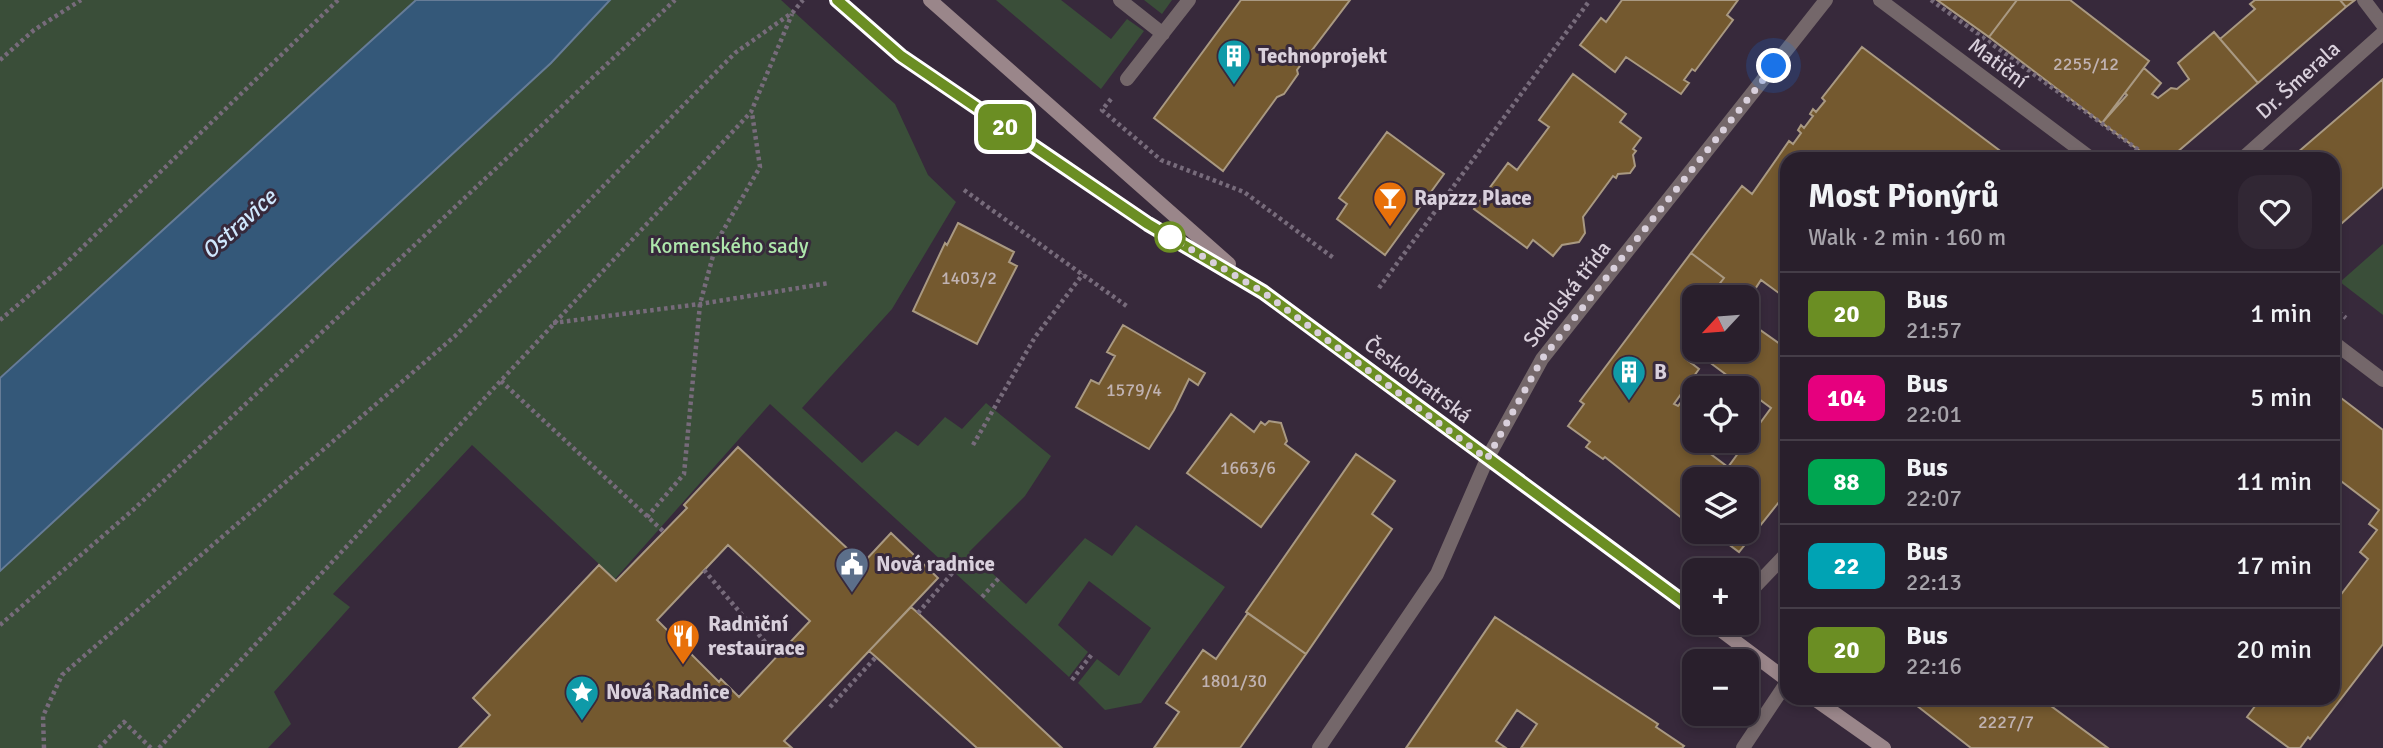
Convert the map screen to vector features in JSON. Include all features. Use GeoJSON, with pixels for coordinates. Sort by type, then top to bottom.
{"type":"FeatureCollection","features":[{"type":"Feature","properties":{"kind":"main road","name":"Českobratrská"},"geometry":{"type":"LineString","coordinates":[[837,0],[901,56],[1148,224],[1251,284]]}},
{"type":"Feature","properties":{"kind":"main road","name":"Českobratrská"},"geometry":{"type":"LineString","coordinates":[[930,0],[1251,284],[1682,601]]}},
{"type":"Feature","properties":{"kind":"main road"},"geometry":{"type":"LineString","coordinates":[[1731,635],[1780,675]]}},
{"type":"Feature","properties":{"kind":"main road"},"geometry":{"type":"LineString","coordinates":[[1823,705],[1884,748]]}},
{"type":"Feature","properties":{"kind":"street"},"geometry":{"type":"LineString","coordinates":[[1120,0],[1163,34]]}},
{"type":"Feature","properties":{"kind":"street"},"geometry":{"type":"LineString","coordinates":[[1126,79],[1189,0]]}},
{"type":"Feature","properties":{"kind":"street","name":"Sokolská třída"},"geometry":{"type":"LineString","coordinates":[[1319,748],[1437,574],[1487,459],[1542,359],[1826,0]]}},
{"type":"Feature","properties":{"kind":"street","name":"Matiční"},"geometry":{"type":"LineString","coordinates":[[1880,0],[2083,152]]}},
{"type":"Feature","properties":{"kind":"street"},"geometry":{"type":"LineString","coordinates":[[2364,0],[2383,25]]}},
{"type":"Feature","properties":{"kind":"street","name":"Dr. Šmerala"},"geometry":{"type":"LineString","coordinates":[[2250,152],[2383,33]]}},
{"type":"Feature","properties":{"kind":"street"},"geometry":{"type":"LineString","coordinates":[[2340,347],[2383,380]]}},
{"type":"Feature","properties":{"kind":"street"},"geometry":{"type":"LineString","coordinates":[[1759,582],[1780,560]]}},
{"type":"Feature","properties":{"kind":"street"},"geometry":{"type":"LineString","coordinates":[[1743,748],[1780,692]]}},
{"type":"Feature","properties":{"kind":"path"},"geometry":{"type":"LineString","coordinates":[[0,60],[34,30],[81,0]]}},
{"type":"Feature","properties":{"kind":"path"},"geometry":{"type":"LineString","coordinates":[[0,320],[60,269],[338,0]]}},
{"type":"Feature","properties":{"kind":"path"},"geometry":{"type":"LineString","coordinates":[[0,625],[134,509],[675,0]]}},
{"type":"Feature","properties":{"kind":"path"},"geometry":{"type":"LineString","coordinates":[[44,748],[43,716],[62,675],[455,336],[735,53],[793,12],[803,0]]}},
{"type":"Feature","properties":{"kind":"path"},"geometry":{"type":"LineString","coordinates":[[1379,288],[1590,0]]}},
{"type":"Feature","properties":{"kind":"path"},"geometry":{"type":"LineString","coordinates":[[1931,0],[2141,152]]}},
{"type":"Feature","properties":{"kind":"path"},"geometry":{"type":"LineString","coordinates":[[159,748],[751,112],[793,12]]}},
{"type":"Feature","properties":{"kind":"path"},"geometry":{"type":"LineString","coordinates":[[1126,79],[1102,110],[1161,160],[1244,192],[1335,259]]}},
{"type":"Feature","properties":{"kind":"path"},"geometry":{"type":"LineString","coordinates":[[647,517],[684,474],[700,304],[717,241],[760,167],[751,112]]}},
{"type":"Feature","properties":{"kind":"path"},"geometry":{"type":"LineString","coordinates":[[964,191],[1128,307]]}},
{"type":"Feature","properties":{"kind":"path"},"geometry":{"type":"LineString","coordinates":[[973,445],[1035,337],[1083,274]]}},
{"type":"Feature","properties":{"kind":"path"},"geometry":{"type":"LineString","coordinates":[[552,323],[700,304],[829,283]]}},
{"type":"Feature","properties":{"kind":"path"},"geometry":{"type":"LineString","coordinates":[[501,381],[664,532]]}},
{"type":"Feature","properties":{"kind":"path"},"geometry":{"type":"LineString","coordinates":[[704,570],[777,656]]}},
{"type":"Feature","properties":{"kind":"path"},"geometry":{"type":"LineString","coordinates":[[918,613],[954,571]]}},
{"type":"Feature","properties":{"kind":"path"},"geometry":{"type":"LineString","coordinates":[[982,597],[999,578]]}},
{"type":"Feature","properties":{"kind":"path"},"geometry":{"type":"LineString","coordinates":[[1072,680],[1092,654]]}},
{"type":"Feature","properties":{"kind":"path"},"geometry":{"type":"LineString","coordinates":[[830,707],[876,657]]}},
{"type":"Feature","properties":{"kind":"path"},"geometry":{"type":"LineString","coordinates":[[99,748],[124,722],[151,748]]}},
{"type":"Feature","properties":{"kind":"green space"},"geometry":{"type":"Polygon","coordinates":[[[0,0],[416,0],[0,377],[0,0]]]}},
{"type":"Feature","properties":{"kind":"green space","name":"Komenského sady"},"geometry":{"type":"Polygon","coordinates":[[[610,0],[781,0],[895,104],[928,175],[956,202],[892,309],[802,408],[862,463],[896,431],[918,446],[945,417],[962,429],[986,403],[1051,456],[1025,496],[969,552],[1026,604],[1085,538],[1112,556],[1136,525],[1225,587],[1141,703],[1105,710],[1078,683],[1097,659],[1119,676],[1151,628],[1089,581],[1058,625],[1088,652],[1069,677],[770,404],[615,579],[472,445],[333,594],[350,607],[274,692],[291,724],[268,748],[0,748],[0,571],[551,63],[610,0]]]}},
{"type":"Feature","properties":{"kind":"green space"},"geometry":{"type":"Polygon","coordinates":[[[996,0],[1061,0],[1111,39],[1127,19],[1144,31],[1101,89],[996,0]]]}},
{"type":"Feature","properties":{"kind":"green space"},"geometry":{"type":"Polygon","coordinates":[[[1144,0],[1172,0],[1162,14],[1144,0]]]}},
{"type":"Feature","properties":{"kind":"green space"},"geometry":{"type":"Polygon","coordinates":[[[2383,244],[2383,315],[2340,282],[2383,244]]]}},
{"type":"Feature","properties":{"kind":"water","name":"Ostravice"},"geometry":{"type":"Polygon","coordinates":[[[416,0],[610,0],[551,63],[0,571],[0,378],[416,0]]]}},
{"type":"Feature","properties":{"kind":"building","name":"Technoprojekt"},"geometry":{"type":"Polygon","coordinates":[[[1241,0],[1350,0],[1297,70],[1298,74],[1284,94],[1277,97],[1223,171],[1154,118],[1241,0]]]}},
{"type":"Feature","properties":{"kind":"building"},"geometry":{"type":"Polygon","coordinates":[[[1622,0],[1738,0],[1727,15],[1733,20],[1695,71],[1692,69],[1684,80],[1689,83],[1681,94],[1626,57],[1615,72],[1580,45],[1601,18],[1606,22],[1622,0]]]}},
{"type":"Feature","properties":{"kind":"building"},"geometry":{"type":"Polygon","coordinates":[[[1937,0],[2017,0],[1989,37],[1937,0]]]}},
{"type":"Feature","properties":{"kind":"building"},"geometry":{"type":"Polygon","coordinates":[[[2017,0],[2070,0],[2149,61],[2102,123],[1989,37],[2017,0]]]}},
{"type":"Feature","properties":{"kind":"building"},"geometry":{"type":"Polygon","coordinates":[[[2255,0],[2340,0],[2346,7],[2258,83],[2220,39],[2255,9],[2250,4],[2255,0]]]}},
{"type":"Feature","properties":{"kind":"building"},"geometry":{"type":"Polygon","coordinates":[[[2340,0],[2355,0],[2346,7],[2340,0]]]}},
{"type":"Feature","properties":{"kind":"building"},"geometry":{"type":"Polygon","coordinates":[[[2214,32],[2258,83],[2177,152],[2141,152],[2102,123],[2127,95],[2125,93],[2144,68],[2161,83],[2152,94],[2158,98],[2171,88],[2177,89],[2189,79],[2178,63],[2214,32]]]}},
{"type":"Feature","properties":{"kind":"building"},"geometry":{"type":"Polygon","coordinates":[[[1862,47],[2002,152],[1781,152],[1789,141],[1793,144],[1801,133],[1798,130],[1801,125],[1804,128],[1813,116],[1810,114],[1813,109],[1816,112],[1825,101],[1822,98],[1862,47]]]}},
{"type":"Feature","properties":{"kind":"building"},"geometry":{"type":"Polygon","coordinates":[[[1573,74],[1626,114],[1620,122],[1641,138],[1633,149],[1636,151],[1633,155],[1635,166],[1630,173],[1618,174],[1616,178],[1613,176],[1583,217],[1585,233],[1579,242],[1562,245],[1553,256],[1533,240],[1527,248],[1474,209],[1508,163],[1517,170],[1549,127],[1539,120],[1573,74]]]}},
{"type":"Feature","properties":{"kind":"building"},"geometry":{"type":"Polygon","coordinates":[[[2383,79],[2383,187],[2340,225],[2340,152],[2298,152],[2383,79]]]}},
{"type":"Feature","properties":{"kind":"building"},"geometry":{"type":"Polygon","coordinates":[[[1387,132],[1444,174],[1385,255],[1337,219],[1347,204],[1339,198],[1387,132]]]}},
{"type":"Feature","properties":{"kind":"building"},"geometry":{"type":"Polygon","coordinates":[[[1780,154],[1780,294],[1761,280],[1758,285],[1719,285],[1724,278],[1691,253],[1742,186],[1752,194],[1780,154]]]}},
{"type":"Feature","properties":{"kind":"building"},"geometry":{"type":"Polygon","coordinates":[[[958,223],[1014,252],[1009,262],[1017,266],[977,344],[913,311],[945,243],[947,245],[958,223]]]}},
{"type":"Feature","properties":{"kind":"building","name":"B"},"geometry":{"type":"Polygon","coordinates":[[[1691,253],[1724,278],[1719,285],[1682,285],[1682,362],[1690,362],[1699,369],[1694,376],[1682,376],[1682,393],[1674,404],[1678,406],[1682,401],[1682,453],[1709,453],[1728,467],[1682,467],[1682,518],[1605,457],[1603,459],[1586,447],[1590,442],[1568,426],[1584,404],[1580,401],[1691,253]]]}},
{"type":"Feature","properties":{"kind":"building"},"geometry":{"type":"Polygon","coordinates":[[[1123,325],[1205,373],[1198,385],[1189,379],[1174,410],[1149,449],[1076,407],[1091,380],[1099,384],[1115,356],[1107,352],[1123,325]]]}},
{"type":"Feature","properties":{"kind":"building","name":"B"},"geometry":{"type":"Polygon","coordinates":[[[1759,329],[1780,344],[1780,501],[1759,527],[1759,467],[1728,467],[1738,453],[1759,453],[1759,424],[1771,408],[1759,399],[1759,376],[1728,376],[1709,362],[1759,362],[1759,329]]]}},
{"type":"Feature","properties":{"kind":"building"},"geometry":{"type":"Polygon","coordinates":[[[2340,399],[2383,430],[2383,644],[2340,700],[2340,596],[2368,559],[2360,552],[2377,530],[2369,524],[2379,510],[2340,480],[2340,399]]]}},
{"type":"Feature","properties":{"kind":"building"},"geometry":{"type":"Polygon","coordinates":[[[1231,414],[1254,432],[1261,422],[1265,425],[1269,421],[1281,423],[1287,441],[1285,444],[1309,462],[1261,527],[1187,473],[1231,414]]]}},
{"type":"Feature","properties":{"kind":"building","name":"Nová radnice"},"geometry":{"type":"Polygon","coordinates":[[[738,447],[863,563],[891,533],[938,578],[784,741],[792,748],[459,748],[490,715],[473,698],[599,565],[616,581],[687,508],[684,505],[738,447]],[[728,545],[657,620],[719,682],[721,679],[739,697],[810,621],[728,545]]]}},
{"type":"Feature","properties":{"kind":"building"},"geometry":{"type":"Polygon","coordinates":[[[1356,454],[1395,481],[1372,514],[1392,529],[1306,654],[1246,612],[1356,454]]]}},
{"type":"Feature","properties":{"kind":"building","name":"B"},"geometry":{"type":"Polygon","coordinates":[[[1728,544],[1745,544],[1739,552],[1728,544]]]}},
{"type":"Feature","properties":{"kind":"building"},"geometry":{"type":"Polygon","coordinates":[[[911,607],[1062,748],[977,748],[869,651],[911,607]]]}},
{"type":"Feature","properties":{"kind":"building"},"geometry":{"type":"Polygon","coordinates":[[[1248,613],[1306,654],[1240,748],[1154,748],[1179,712],[1166,703],[1203,650],[1216,659],[1248,613]]]}},
{"type":"Feature","properties":{"kind":"building"},"geometry":{"type":"Polygon","coordinates":[[[1495,617],[1658,724],[1656,727],[1684,746],[1521,748],[1537,724],[1517,710],[1496,741],[1506,748],[1406,748],[1495,617]]]}},
{"type":"Feature","properties":{"kind":"building"},"geometry":{"type":"Polygon","coordinates":[[[1916,705],[2050,705],[2108,748],[1971,748],[1916,705]]]}},
{"type":"Feature","properties":{"kind":"building"},"geometry":{"type":"Polygon","coordinates":[[[2256,705],[2336,705],[2300,748],[2289,748],[2247,717],[2256,705]]]}},
{"type":"Feature","properties":{"kind":"bus line","name":"20"},"geometry":{"type":"LineString","coordinates":[[837,0],[901,56],[1148,224],[1263,292],[1682,601]]}},
{"type":"Feature","properties":{"kind":"place","name":"Technoprojekt"},"geometry":{"type":"Point","coordinates":[1234,86]}},
{"type":"Feature","properties":{"kind":"place","name":"Rapzzz Place"},"geometry":{"type":"Point","coordinates":[1390,228]}},
{"type":"Feature","properties":{"kind":"place","name":"B"},"geometry":{"type":"Point","coordinates":[1629,402]}},
{"type":"Feature","properties":{"kind":"place","name":"Nová radnice"},"geometry":{"type":"Point","coordinates":[852,594]}},
{"type":"Feature","properties":{"kind":"place","name":"Radniční restaurace"},"geometry":{"type":"Point","coordinates":[683,666]}},
{"type":"Feature","properties":{"kind":"place","name":"Nová Radnice"},"geometry":{"type":"Point","coordinates":[582,722]}},
{"type":"Feature","properties":{"kind":"route"},"geometry":{"type":"LineString","coordinates":[[1170,237],[1168,236],[1263,292],[1377,374],[1487,459],[1542,359],[1774,66]]}}]}
